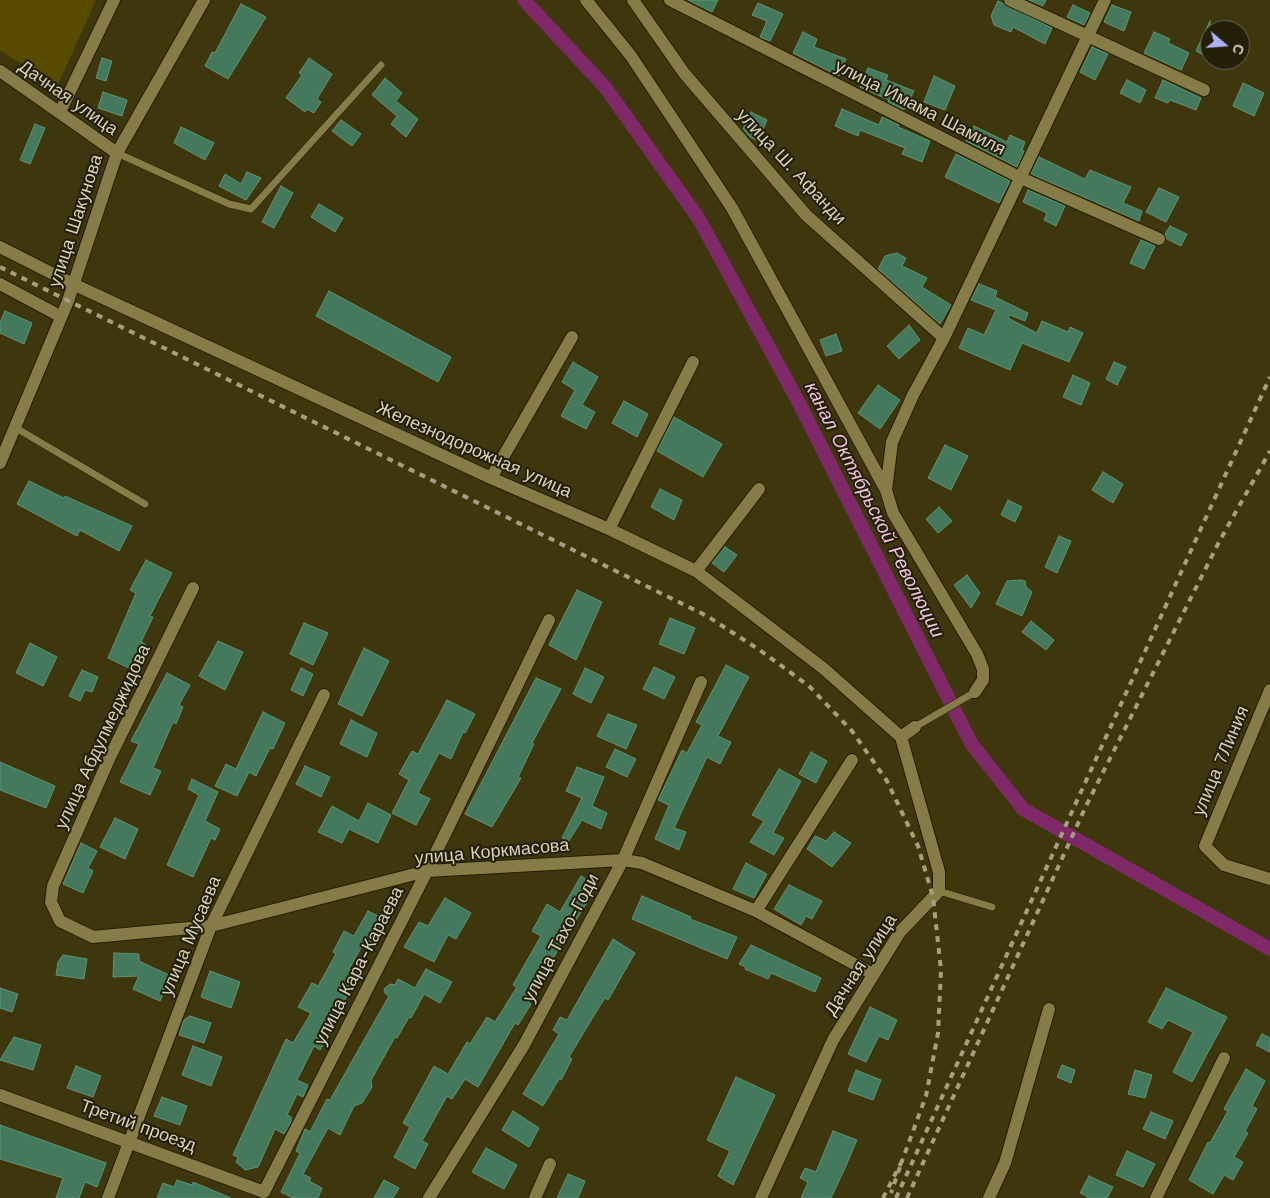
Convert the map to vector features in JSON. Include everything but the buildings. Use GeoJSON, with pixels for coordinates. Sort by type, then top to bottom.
{"type":"FeatureCollection","features":[{"type":"Feature","properties":{"kind":"street"},"geometry":{"type":"LineString","coordinates":[[60,112],[114,0]]}},
{"type":"Feature","properties":{"kind":"street","name":"улица Шакунова"},"geometry":{"type":"LineString","coordinates":[[0,464],[74,284],[117,153],[204,0]]}},
{"type":"Feature","properties":{"kind":"street"},"geometry":{"type":"LineString","coordinates":[[586,0],[631,56],[732,208],[886,490],[900,529],[977,654],[983,669],[983,680],[975,692]]}},
{"type":"Feature","properties":{"kind":"street","name":"улица Ш. Афанди"},"geometry":{"type":"LineString","coordinates":[[633,0],[684,74],[806,215],[944,338]]}},
{"type":"Feature","properties":{"kind":"street","name":"улица Имама Шамиля"},"geometry":{"type":"LineString","coordinates":[[670,0],[1020,178],[1159,239]]}},
{"type":"Feature","properties":{"kind":"street"},"geometry":{"type":"LineString","coordinates":[[1010,0],[1087,38],[1204,90]]}},
{"type":"Feature","properties":{"kind":"street"},"geometry":{"type":"LineString","coordinates":[[886,490],[892,442],[913,395],[944,338],[1105,0]]}},
{"type":"Feature","properties":{"kind":"street","name":"Дачная улица"},"geometry":{"type":"LineString","coordinates":[[0,71],[117,153]]}},
{"type":"Feature","properties":{"kind":"street","name":"Железнодорожная улица"},"geometry":{"type":"LineString","coordinates":[[0,247],[74,284],[491,478],[609,529],[696,571],[822,668],[901,737]]}},
{"type":"Feature","properties":{"kind":"street"},"geometry":{"type":"LineString","coordinates":[[0,284],[60,316]]}},
{"type":"Feature","properties":{"kind":"street"},"geometry":{"type":"LineString","coordinates":[[491,478],[572,337]]}},
{"type":"Feature","properties":{"kind":"street"},"geometry":{"type":"LineString","coordinates":[[609,529],[693,362]]}},
{"type":"Feature","properties":{"kind":"street"},"geometry":{"type":"LineString","coordinates":[[696,571],[759,489]]}},
{"type":"Feature","properties":{"kind":"street","name":"улица Абдулмеджидова"},"geometry":{"type":"LineString","coordinates":[[51,902],[53,886],[109,759],[193,588]]}},
{"type":"Feature","properties":{"kind":"street","name":"улица Кара-Караева"},"geometry":{"type":"LineString","coordinates":[[264,1192],[427,871],[549,620]]}},
{"type":"Feature","properties":{"kind":"street","name":"улица Тахо-Годи"},"geometry":{"type":"LineString","coordinates":[[429,1198],[524,1045],[623,860],[701,682]]}},
{"type":"Feature","properties":{"kind":"street","name":"улица 7Линия"},"geometry":{"type":"LineString","coordinates":[[1270,690],[1204,846],[1224,865],[1270,879]]}},
{"type":"Feature","properties":{"kind":"street","name":"улица Мусаева"},"geometry":{"type":"LineString","coordinates":[[108,1198],[211,926],[324,695]]}},
{"type":"Feature","properties":{"kind":"street"},"geometry":{"type":"LineString","coordinates":[[915,727],[901,737],[940,872],[939,891]]}},
{"type":"Feature","properties":{"kind":"street"},"geometry":{"type":"LineString","coordinates":[[756,911],[852,760]]}},
{"type":"Feature","properties":{"kind":"street","name":"улица Коркмасова"},"geometry":{"type":"LineString","coordinates":[[51,902],[60,921],[93,937],[211,926],[427,871],[623,860],[642,863],[756,911],[873,974]]}},
{"type":"Feature","properties":{"kind":"street","name":"Дачная улица"},"geometry":{"type":"LineString","coordinates":[[761,1198],[833,1040],[900,932],[939,891]]}},
{"type":"Feature","properties":{"kind":"street"},"geometry":{"type":"LineString","coordinates":[[989,1198],[1005,1163],[1049,1009]]}},
{"type":"Feature","properties":{"kind":"street"},"geometry":{"type":"LineString","coordinates":[[1156,1198],[1224,1058]]}},
{"type":"Feature","properties":{"kind":"street","name":"Третий проезд"},"geometry":{"type":"LineString","coordinates":[[0,1095],[130,1141],[264,1192]]}},
{"type":"Feature","properties":{"kind":"street"},"geometry":{"type":"LineString","coordinates":[[535,1198],[550,1164]]}},
{"type":"Feature","properties":{"kind":"lane"},"geometry":{"type":"LineString","coordinates":[[117,153],[230,204],[251,209],[381,65]]}},
{"type":"Feature","properties":{"kind":"lane"},"geometry":{"type":"LineString","coordinates":[[16,428],[144,504]]}},
{"type":"Feature","properties":{"kind":"lane"},"geometry":{"type":"LineString","coordinates":[[915,727],[975,692]]}},
{"type":"Feature","properties":{"kind":"lane"},"geometry":{"type":"LineString","coordinates":[[939,891],[992,907]]}},
{"type":"Feature","properties":{"kind":"shaded area"},"geometry":{"type":"Polygon","coordinates":[[[0,0],[96,0],[57,87],[0,50],[0,0]]]}},
{"type":"Feature","properties":{"kind":"waterway","name":"канал Октябрьской Революции"},"geometry":{"type":"LineString","coordinates":[[524,0],[605,87],[699,219],[798,401],[971,743],[1023,809],[1270,949]]}},
{"type":"Feature","properties":{"kind":"railway"},"geometry":{"type":"LineString","coordinates":[[0,267],[707,616],[761,651],[809,686],[852,731],[887,781],[918,846],[933,897],[941,970],[938,1033],[926,1096],[902,1161]]}},
{"type":"Feature","properties":{"kind":"railway"},"geometry":{"type":"LineString","coordinates":[[896,1198],[1270,377]]}},
{"type":"Feature","properties":{"kind":"railway"},"geometry":{"type":"LineString","coordinates":[[907,1198],[1086,806],[1219,542],[1270,451]]}},
{"type":"Feature","properties":{"kind":"railway"},"geometry":{"type":"LineString","coordinates":[[883,1198],[902,1161],[891,1193]]}}]}
